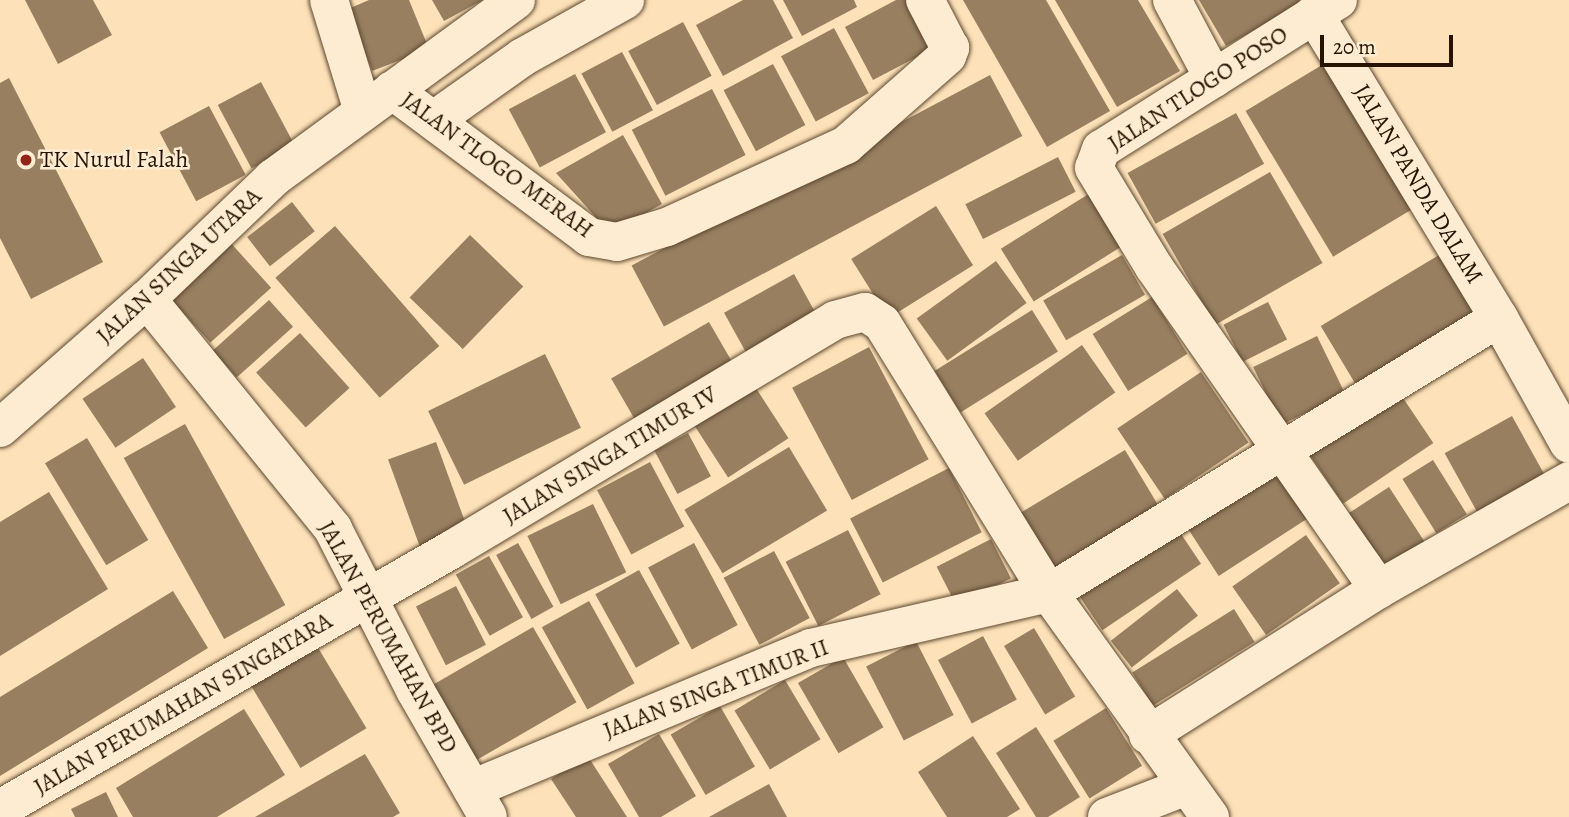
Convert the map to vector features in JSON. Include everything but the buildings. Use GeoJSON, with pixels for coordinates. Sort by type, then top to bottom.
{"type":"FeatureCollection","features":[{"type":"Feature","properties":{"kind":"street"},"geometry":{"type":"LineString","coordinates":[[329,0],[378,100]]}},
{"type":"Feature","properties":{"kind":"street","name":"JALAN SINGA UTARA"},"geometry":{"type":"LineString","coordinates":[[0,428],[147,299],[273,178],[516,0]]}},
{"type":"Feature","properties":{"kind":"street"},"geometry":{"type":"LineString","coordinates":[[434,120],[523,57],[625,0]]}},
{"type":"Feature","properties":{"kind":"street","name":"JALAN TLOGO MERAH"},"geometry":{"type":"LineString","coordinates":[[378,100],[434,120],[589,237],[617,242],[667,227],[846,145],[947,56],[950,48],[925,0]]}},
{"type":"Feature","properties":{"kind":"street"},"geometry":{"type":"LineString","coordinates":[[1172,0],[1214,79]]}},
{"type":"Feature","properties":{"kind":"street","name":"JALAN TLOGO POSO"},"geometry":{"type":"LineString","coordinates":[[1281,449],[1119,213],[1099,181],[1095,158],[1101,149],[1326,7]]}},
{"type":"Feature","properties":{"kind":"street","name":"JALAN PANDA DALAM"},"geometry":{"type":"LineString","coordinates":[[1326,7],[1569,444]]}},
{"type":"Feature","properties":{"kind":"street","name":"JALAN PERUMAHAN BPD"},"geometry":{"type":"LineString","coordinates":[[147,299],[333,529],[367,598],[485,795]]}},
{"type":"Feature","properties":{"kind":"street","name":"JALAN SINGA TIMUR IV"},"geometry":{"type":"LineString","coordinates":[[367,598],[854,313],[865,312],[882,323],[1049,593]]}},
{"type":"Feature","properties":{"kind":"street"},"geometry":{"type":"LineString","coordinates":[[1210,817],[1148,735],[1049,593],[1499,317]]}},
{"type":"Feature","properties":{"kind":"street"},"geometry":{"type":"LineString","coordinates":[[1281,449],[1379,589]]}},
{"type":"Feature","properties":{"kind":"street"},"geometry":{"type":"LineString","coordinates":[[1148,735],[1379,589],[1569,481]]}},
{"type":"Feature","properties":{"kind":"street","name":"JALAN SINGA TIMUR II"},"geometry":{"type":"LineString","coordinates":[[485,795],[538,758],[811,648],[1049,593]]}},
{"type":"Feature","properties":{"kind":"street","name":"JALAN PERUMAHAN SINGATARA"},"geometry":{"type":"LineString","coordinates":[[0,809],[367,598]]}},
{"type":"Feature","properties":{"kind":"street"},"geometry":{"type":"LineString","coordinates":[[1107,817],[1186,786]]}},
{"type":"Feature","properties":{"kind":"place","name":"TK Nurul Falah"},"geometry":{"type":"Point","coordinates":[26,160]}}]}
